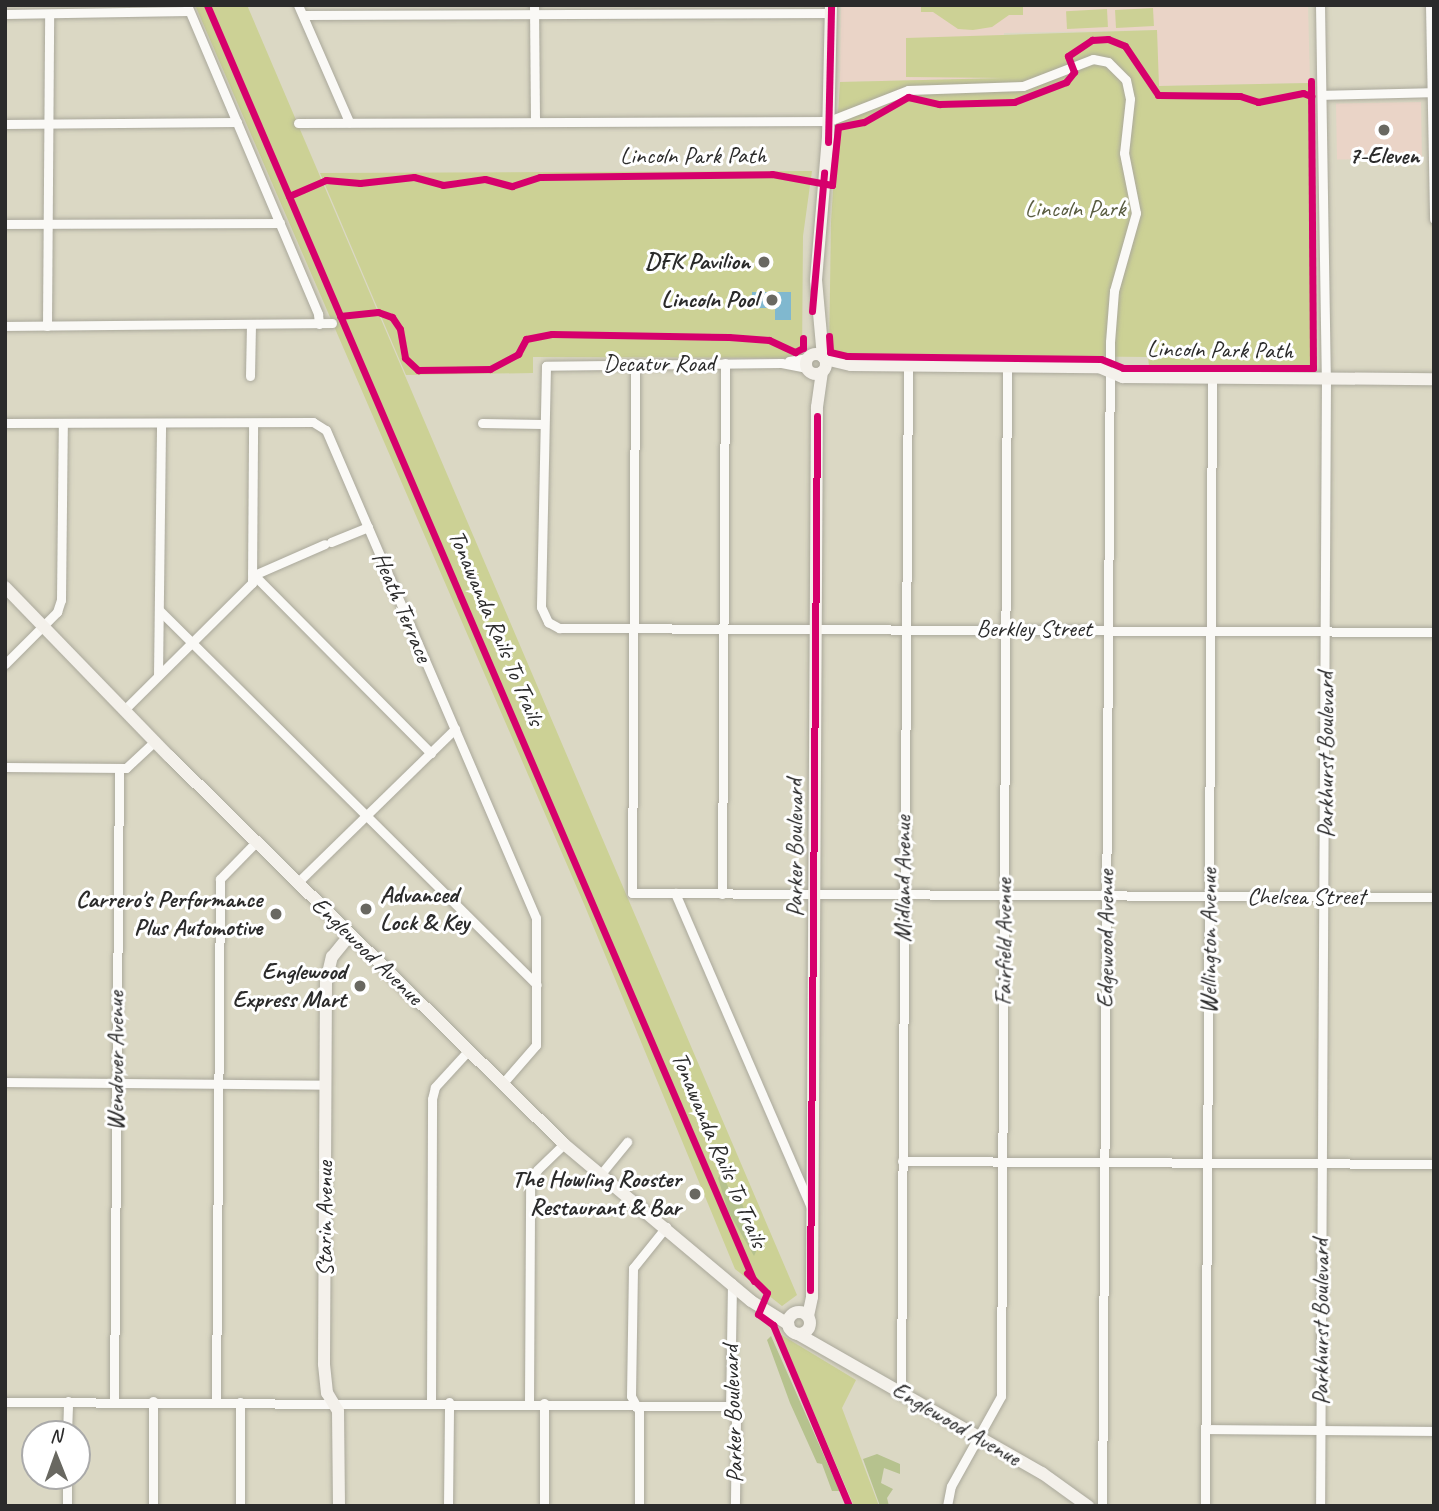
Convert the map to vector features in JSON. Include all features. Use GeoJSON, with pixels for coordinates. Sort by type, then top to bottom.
{"type":"FeatureCollection","features":[{"type":"Feature","properties":{"kind":"street"},"geometry":{"type":"LineString","coordinates":[[298,5],[349,122]]}},
{"type":"Feature","properties":{"kind":"street","name":"Parkhurst Boulevard"},"geometry":{"type":"LineString","coordinates":[[1320,5],[1326,378],[1320,1506]]}},
{"type":"Feature","properties":{"kind":"street"},"geometry":{"type":"LineString","coordinates":[[1430,5],[1434,219]]}},
{"type":"Feature","properties":{"kind":"street"},"geometry":{"type":"LineString","coordinates":[[5,14],[188,8],[280,223],[319,324]]}},
{"type":"Feature","properties":{"kind":"street"},"geometry":{"type":"LineString","coordinates":[[303,15],[534,9],[831,9]]}},
{"type":"Feature","properties":{"kind":"street"},"geometry":{"type":"LineString","coordinates":[[534,9],[535,121]]}},
{"type":"Feature","properties":{"kind":"street","name":"Parker Boulevard"},"geometry":{"type":"LineString","coordinates":[[809,1320],[817,230],[829,121],[831,9]]}},
{"type":"Feature","properties":{"kind":"street"},"geometry":{"type":"LineString","coordinates":[[47,326],[48,14]]}},
{"type":"Feature","properties":{"kind":"street","name":"Edgewood Avenue"},"geometry":{"type":"LineString","coordinates":[[829,121],[908,90],[1023,86],[1093,59],[1121,71],[1129,89],[1124,153],[1136,213],[1112,303],[1110,372],[1102,1506]]}},
{"type":"Feature","properties":{"kind":"street"},"geometry":{"type":"LineString","coordinates":[[1322,95],[1433,92]]}},
{"type":"Feature","properties":{"kind":"street"},"geometry":{"type":"LineString","coordinates":[[298,123],[829,121]]}},
{"type":"Feature","properties":{"kind":"street"},"geometry":{"type":"LineString","coordinates":[[5,124],[237,122]]}},
{"type":"Feature","properties":{"kind":"street"},"geometry":{"type":"LineString","coordinates":[[5,225],[280,223]]}},
{"type":"Feature","properties":{"kind":"street"},"geometry":{"type":"LineString","coordinates":[[5,326],[332,323]]}},
{"type":"Feature","properties":{"kind":"street"},"geometry":{"type":"LineString","coordinates":[[250,376],[251,325]]}},
{"type":"Feature","properties":{"kind":"street"},"geometry":{"type":"LineString","coordinates":[[722,894],[725,363]]}},
{"type":"Feature","properties":{"kind":"street","name":"Decatur Road"},"geometry":{"type":"LineString","coordinates":[[543,424],[543,374],[550,364],[781,363],[1099,367],[1123,377],[1434,379]]}},
{"type":"Feature","properties":{"kind":"street"},"geometry":{"type":"LineString","coordinates":[[634,628],[635,364]]}},
{"type":"Feature","properties":{"kind":"street","name":"Midland Avenue"},"geometry":{"type":"LineString","coordinates":[[901,1393],[908,364]]}},
{"type":"Feature","properties":{"kind":"street","name":"Fairfield Avenue"},"geometry":{"type":"LineString","coordinates":[[947,1506],[951,1486],[1001,1396],[1007,366]]}},
{"type":"Feature","properties":{"kind":"street","name":"Wellington Avenue"},"geometry":{"type":"LineString","coordinates":[[1205,1506],[1212,377]]}},
{"type":"Feature","properties":{"kind":"street","name":"Heath Terrace"},"geometry":{"type":"LineString","coordinates":[[5,423],[253,423],[323,426],[536,918],[535,1050],[503,1083]]}},
{"type":"Feature","properties":{"kind":"street"},"geometry":{"type":"LineString","coordinates":[[5,664],[43,626],[61,600],[62,423]]}},
{"type":"Feature","properties":{"kind":"street"},"geometry":{"type":"LineString","coordinates":[[159,675],[161,423]]}},
{"type":"Feature","properties":{"kind":"street"},"geometry":{"type":"LineString","coordinates":[[124,710],[252,583],[253,423]]}},
{"type":"Feature","properties":{"kind":"street"},"geometry":{"type":"LineString","coordinates":[[482,423],[543,424]]}},
{"type":"Feature","properties":{"kind":"street","name":"Berkley Street"},"geometry":{"type":"LineString","coordinates":[[543,424],[544,618],[559,628],[1434,632]]}},
{"type":"Feature","properties":{"kind":"street"},"geometry":{"type":"LineString","coordinates":[[253,574],[368,527]]}},
{"type":"Feature","properties":{"kind":"street"},"geometry":{"type":"LineString","coordinates":[[253,574],[431,753]]}},
{"type":"Feature","properties":{"kind":"street","name":"Englewood Avenue"},"geometry":{"type":"LineString","coordinates":[[5,587],[349,936],[564,1144],[748,1294],[755,1304],[791,1317],[809,1320],[823,1346]]}},
{"type":"Feature","properties":{"kind":"street"},"geometry":{"type":"LineString","coordinates":[[159,610],[537,985]]}},
{"type":"Feature","properties":{"kind":"street","name":"Chelsea Street"},"geometry":{"type":"LineString","coordinates":[[634,628],[632,893],[1434,897]]}},
{"type":"Feature","properties":{"kind":"street"},"geometry":{"type":"LineString","coordinates":[[298,883],[455,729]]}},
{"type":"Feature","properties":{"kind":"street"},"geometry":{"type":"LineString","coordinates":[[5,767],[127,768],[155,741]]}},
{"type":"Feature","properties":{"kind":"street","name":"Wendover Avenue"},"geometry":{"type":"LineString","coordinates":[[114,1401],[118,768]]}},
{"type":"Feature","properties":{"kind":"street"},"geometry":{"type":"LineString","coordinates":[[216,1402],[220,878],[256,842]]}},
{"type":"Feature","properties":{"kind":"street"},"geometry":{"type":"LineString","coordinates":[[675,893],[811,1209]]}},
{"type":"Feature","properties":{"kind":"street","name":"Starin Avenue"},"geometry":{"type":"LineString","coordinates":[[340,1506],[338,1411],[327,1393],[324,1364],[326,1085],[328,969],[349,936]]}},
{"type":"Feature","properties":{"kind":"street"},"geometry":{"type":"LineString","coordinates":[[431,1402],[432,1099],[435,1087],[468,1051]]}},
{"type":"Feature","properties":{"kind":"street"},"geometry":{"type":"LineString","coordinates":[[5,1082],[326,1085]]}},
{"type":"Feature","properties":{"kind":"street"},"geometry":{"type":"LineString","coordinates":[[600,1175],[627,1142]]}},
{"type":"Feature","properties":{"kind":"street"},"geometry":{"type":"LineString","coordinates":[[529,1403],[530,1186],[537,1170],[564,1144]]}},
{"type":"Feature","properties":{"kind":"street"},"geometry":{"type":"LineString","coordinates":[[902,1161],[1434,1164]]}},
{"type":"Feature","properties":{"kind":"street"},"geometry":{"type":"LineString","coordinates":[[639,1506],[635,1404],[631,1395],[633,1268],[666,1227]]}},
{"type":"Feature","properties":{"kind":"street","name":"Parker Boulevard"},"geometry":{"type":"LineString","coordinates":[[732,1281],[730,1406],[736,1418],[735,1506]]}},
{"type":"Feature","properties":{"kind":"street"},"geometry":{"type":"LineString","coordinates":[[791,1317],[810,1290]]}},
{"type":"Feature","properties":{"kind":"street","name":"Englewood Avenue"},"geometry":{"type":"LineString","coordinates":[[791,1317],[798,1334],[978,1437],[1088,1506]]}},
{"type":"Feature","properties":{"kind":"street"},"geometry":{"type":"LineString","coordinates":[[798,1334],[805,1332],[809,1320]]}},
{"type":"Feature","properties":{"kind":"street"},"geometry":{"type":"LineString","coordinates":[[67,1420],[68,1401]]}},
{"type":"Feature","properties":{"kind":"street"},"geometry":{"type":"LineString","coordinates":[[153,1401],[153,1506]]}},
{"type":"Feature","properties":{"kind":"street"},"geometry":{"type":"LineString","coordinates":[[5,1402],[449,1402],[730,1406]]}},
{"type":"Feature","properties":{"kind":"street"},"geometry":{"type":"LineString","coordinates":[[240,1402],[240,1506]]}},
{"type":"Feature","properties":{"kind":"street"},"geometry":{"type":"LineString","coordinates":[[448,1506],[449,1402]]}},
{"type":"Feature","properties":{"kind":"street"},"geometry":{"type":"LineString","coordinates":[[544,1403],[544,1506]]}},
{"type":"Feature","properties":{"kind":"street"},"geometry":{"type":"LineString","coordinates":[[1205,1429],[1434,1431]]}},
{"type":"Feature","properties":{"kind":"shaded area"},"geometry":{"type":"Polygon","coordinates":[[[841,5],[1308,5],[1310,83],[1158,86],[1157,30],[1004,33],[1005,78],[840,82],[841,5]]]}},
{"type":"Feature","properties":{"kind":"shaded area"},"geometry":{"type":"Polygon","coordinates":[[[1421,102],[1422,158],[1337,159],[1336,103],[1421,102]]]}},
{"type":"Feature","properties":{"kind":"green space"},"geometry":{"type":"Polygon","coordinates":[[[195,5],[247,5],[797,1295],[782,1306],[735,1269],[584,904],[195,5]]]}},
{"type":"Feature","properties":{"kind":"green space"},"geometry":{"type":"Polygon","coordinates":[[[921,5],[1023,5],[1023,15],[1009,15],[992,27],[958,29],[933,12],[921,12],[921,5]]]}},
{"type":"Feature","properties":{"kind":"green space"},"geometry":{"type":"Polygon","coordinates":[[[1153,8],[1154,26],[1116,28],[1115,10],[1153,8]]]}},
{"type":"Feature","properties":{"kind":"green space"},"geometry":{"type":"Polygon","coordinates":[[[1107,9],[1108,27],[1067,29],[1066,11],[1107,9]]]}},
{"type":"Feature","properties":{"kind":"green space","name":"Lincoln Park"},"geometry":{"type":"Polygon","coordinates":[[[1157,30],[1159,86],[1310,83],[1313,366],[1149,366],[1148,357],[829,354],[831,222],[840,82],[1005,78],[906,77],[906,38],[1157,30]]]}},
{"type":"Feature","properties":{"kind":"green space"},"geometry":{"type":"Polygon","coordinates":[[[812,171],[803,236],[802,358],[533,357],[533,373],[406,375],[320,173],[812,171]]]}},
{"type":"Feature","properties":{"kind":"green space"},"geometry":{"type":"Polygon","coordinates":[[[722,1173],[733,1198],[741,1200],[749,1224],[746,1228],[760,1243],[754,1256],[728,1211],[718,1178],[722,1173]]]}},
{"type":"Feature","properties":{"kind":"green space"},"geometry":{"type":"Polygon","coordinates":[[[780,1334],[856,1380],[842,1408],[879,1506],[854,1506],[780,1334]]]}},
{"type":"Feature","properties":{"kind":"green space"},"geometry":{"type":"Polygon","coordinates":[[[771,1336],[841,1491],[832,1491],[822,1464],[817,1463],[790,1403],[767,1340],[771,1336]]]}},
{"type":"Feature","properties":{"kind":"green space"},"geometry":{"type":"Polygon","coordinates":[[[877,1454],[900,1464],[900,1474],[884,1468],[881,1483],[893,1489],[887,1498],[889,1506],[880,1506],[863,1459],[877,1454]]]}},
{"type":"Feature","properties":{"kind":"water","name":"Lincoln Pool"},"geometry":{"type":"Polygon","coordinates":[[[752,292],[791,292],[791,320],[775,320],[775,308],[752,308],[752,292]]]}},
{"type":"Feature","properties":{"kind":"cycle path","name":"Tonawanda Rails To Trails"},"geometry":{"type":"LineString","coordinates":[[207,5],[754,1281]]}},
{"type":"Feature","properties":{"kind":"cycle path"},"geometry":{"type":"LineString","coordinates":[[828,142],[831,5]]}},
{"type":"Feature","properties":{"kind":"cycle path","name":"Lincoln Park Path"},"geometry":{"type":"LineString","coordinates":[[289,196],[326,180],[360,183],[414,177],[443,185],[485,179],[512,186],[540,177],[772,174],[832,185],[838,127],[864,122],[908,97],[939,104],[1014,102],[1066,82],[1074,72],[1068,56],[1092,40],[1108,39],[1125,46],[1158,95],[1240,96],[1258,102],[1303,93],[1311,96]]}},
{"type":"Feature","properties":{"kind":"cycle path","name":"Lincoln Park Path"},"geometry":{"type":"LineString","coordinates":[[829,336],[830,352],[847,356],[1101,359],[1123,368],[1313,368],[1311,81]]}},
{"type":"Feature","properties":{"kind":"cycle path"},"geometry":{"type":"LineString","coordinates":[[812,311],[824,173]]}},
{"type":"Feature","properties":{"kind":"cycle path"},"geometry":{"type":"LineString","coordinates":[[340,316],[378,312],[392,317],[400,329],[405,358],[418,370],[490,369],[518,354],[526,339],[552,334],[729,337],[769,340],[795,352],[803,348],[803,338]]}},
{"type":"Feature","properties":{"kind":"cycle path"},"geometry":{"type":"LineString","coordinates":[[810,1290],[817,416]]}},
{"type":"Feature","properties":{"kind":"cycle path"},"geometry":{"type":"LineString","coordinates":[[747,1273],[767,1293],[758,1314],[773,1325],[849,1506]]}},
{"type":"Feature","properties":{"kind":"place","name":"7-Eleven"},"geometry":{"type":"Point","coordinates":[1384,130]}},
{"type":"Feature","properties":{"kind":"place","name":"DFK Pavilion"},"geometry":{"type":"Point","coordinates":[764,262]}},
{"type":"Feature","properties":{"kind":"place","name":"Lincoln Pool"},"geometry":{"type":"Point","coordinates":[772,300]}},
{"type":"Feature","properties":{"kind":"place","name":"Advanced Lock & Key"},"geometry":{"type":"Point","coordinates":[366,909]}},
{"type":"Feature","properties":{"kind":"place","name":"Carrero's Performance Plus Automotive"},"geometry":{"type":"Point","coordinates":[276,914]}},
{"type":"Feature","properties":{"kind":"place","name":"Englewood Express Mart"},"geometry":{"type":"Point","coordinates":[360,986]}},
{"type":"Feature","properties":{"kind":"place","name":"The Howling Rooster Restaurant & Bar"},"geometry":{"type":"Point","coordinates":[695,1194]}}]}
